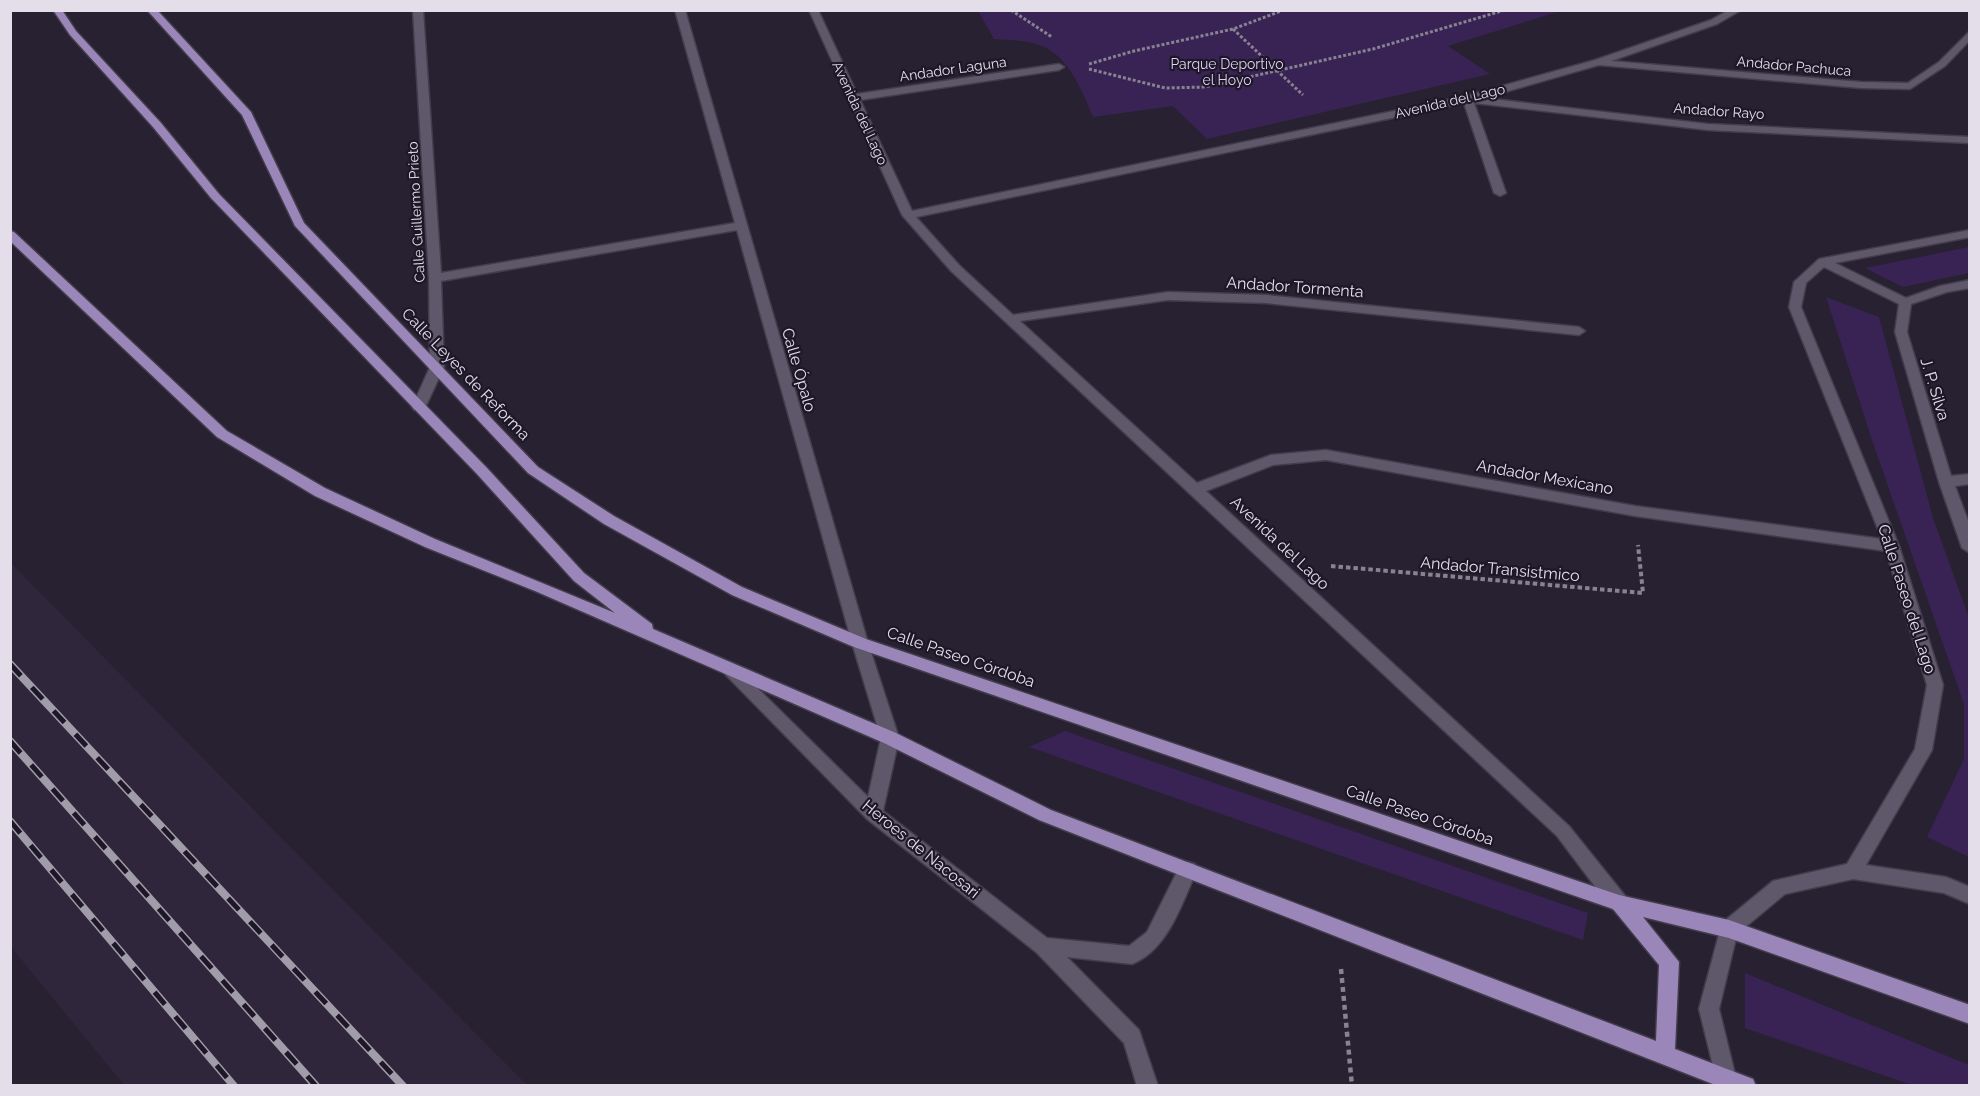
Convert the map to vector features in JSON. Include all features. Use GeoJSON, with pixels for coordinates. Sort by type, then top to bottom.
{"type":"FeatureCollection","features":[{"type":"Feature","properties":{"kind":"main road"},"geometry":{"type":"LineString","coordinates":[[57,10],[80,41],[157,125],[215,196],[482,471],[579,577],[667,644]]}},
{"type":"Feature","properties":{"kind":"main road","name":"Calle Leyes de Reforma"},"geometry":{"type":"LineString","coordinates":[[151,10],[246,114],[299,224],[533,470],[609,520],[737,591],[860,643]]}},
{"type":"Feature","properties":{"kind":"main road"},"geometry":{"type":"LineString","coordinates":[[10,234],[222,434],[320,492],[430,543],[540,587],[667,644],[890,738],[1045,815],[1337,929],[1435,964],[1726,1082],[1746,1086]]}},
{"type":"Feature","properties":{"kind":"main road","name":"Calle Paseo Córdoba"},"geometry":{"type":"LineString","coordinates":[[860,643],[1619,903],[1730,929],[1970,1016]]}},
{"type":"Feature","properties":{"kind":"main road"},"geometry":{"type":"LineString","coordinates":[[1619,903],[1669,962],[1665,1056]]}},
{"type":"Feature","properties":{"kind":"street","name":"Calle Guillermo Prieto"},"geometry":{"type":"LineString","coordinates":[[418,10],[435,278],[437,367],[419,407]]}},
{"type":"Feature","properties":{"kind":"street","name":"Calle Ópalo"},"geometry":{"type":"LineString","coordinates":[[680,10],[860,643],[890,738]]}},
{"type":"Feature","properties":{"kind":"street","name":"Avenida del Lago"},"geometry":{"type":"LineString","coordinates":[[813,10],[908,215],[955,268],[1563,831],[1619,903]]}},
{"type":"Feature","properties":{"kind":"street","name":"Avenida del Lago"},"geometry":{"type":"LineString","coordinates":[[908,215],[1468,99],[1598,62],[1714,22],[1737,10]]}},
{"type":"Feature","properties":{"kind":"street","name":"Andador Pachuca"},"geometry":{"type":"LineString","coordinates":[[1598,62],[1861,85],[1910,86],[1942,64],[1970,34]]}},
{"type":"Feature","properties":{"kind":"street","name":"Andador Laguna"},"geometry":{"type":"LineString","coordinates":[[852,98],[1059,67]]}},
{"type":"Feature","properties":{"kind":"street"},"geometry":{"type":"LineString","coordinates":[[1468,99],[1500,193]]}},
{"type":"Feature","properties":{"kind":"street","name":"Andador Rayo"},"geometry":{"type":"LineString","coordinates":[[1468,99],[1708,127],[1970,140]]}},
{"type":"Feature","properties":{"kind":"street"},"geometry":{"type":"LineString","coordinates":[[435,278],[740,226]]}},
{"type":"Feature","properties":{"kind":"street","name":"Calle Paseo del Lago"},"geometry":{"type":"LineString","coordinates":[[1853,871],[1923,750],[1935,685],[1892,546],[1795,307],[1800,282],[1823,262],[1970,233]]}},
{"type":"Feature","properties":{"kind":"street"},"geometry":{"type":"LineString","coordinates":[[1823,262],[1905,302],[1944,289],[1970,284]]}},
{"type":"Feature","properties":{"kind":"street","name":"Andador Tormenta"},"geometry":{"type":"LineString","coordinates":[[1010,319],[1168,296],[1244,298],[1579,331]]}},
{"type":"Feature","properties":{"kind":"street","name":"J. P. Silva"},"geometry":{"type":"LineString","coordinates":[[1905,302],[1901,332],[1946,482],[1970,548]]}},
{"type":"Feature","properties":{"kind":"street","name":"Andador Mexicano"},"geometry":{"type":"LineString","coordinates":[[1196,489],[1271,460],[1326,455],[1635,512],[1892,546]]}},
{"type":"Feature","properties":{"kind":"street"},"geometry":{"type":"LineString","coordinates":[[1946,482],[1970,479]]}},
{"type":"Feature","properties":{"kind":"street","name":"Heroes de Nacosari"},"geometry":{"type":"LineString","coordinates":[[728,669],[873,814],[1043,946],[1132,1037],[1148,1086]]}},
{"type":"Feature","properties":{"kind":"street"},"geometry":{"type":"LineString","coordinates":[[873,814],[890,738]]}},
{"type":"Feature","properties":{"kind":"street"},"geometry":{"type":"LineString","coordinates":[[1043,946],[1132,955],[1154,938],[1188,870]]}},
{"type":"Feature","properties":{"kind":"street"},"geometry":{"type":"LineString","coordinates":[[1726,1082],[1709,1009],[1730,929],[1780,887],[1853,871],[1946,885],[1970,896]]}},
{"type":"Feature","properties":{"kind":"path"},"geometry":{"type":"LineString","coordinates":[[1284,10],[1233,29],[1134,51],[1081,66],[1165,88],[1205,87],[1373,49],[1505,10]]}},
{"type":"Feature","properties":{"kind":"path"},"geometry":{"type":"LineString","coordinates":[[1233,29],[1303,95]]}},
{"type":"Feature","properties":{"kind":"path","name":"Andador Transistmico"},"geometry":{"type":"LineString","coordinates":[[1273,562],[1642,593],[1635,512]]}},
{"type":"Feature","properties":{"kind":"path"},"geometry":{"type":"LineString","coordinates":[[1337,929],[1352,1086]]}},
{"type":"Feature","properties":{"kind":"shaded area"},"geometry":{"type":"Polygon","coordinates":[[[11,563],[527,1085],[124,1085],[11,947],[11,563]]]}},
{"type":"Feature","properties":{"kind":"green space","name":"Parque Deportivo el Hoyo"},"geometry":{"type":"Polygon","coordinates":[[[978,11],[1560,11],[1448,46],[1490,74],[1207,139],[1173,106],[1093,117],[1084,95],[1065,63],[1047,48],[1015,40],[994,39],[978,11]]]}},
{"type":"Feature","properties":{"kind":"green space"},"geometry":{"type":"Polygon","coordinates":[[[1969,247],[1969,273],[1903,287],[1865,268],[1969,247]]]}},
{"type":"Feature","properties":{"kind":"green space"},"geometry":{"type":"Polygon","coordinates":[[[1826,297],[1879,317],[1933,518],[1969,618],[1969,857],[1927,837],[1964,759],[1964,704],[1873,443],[1826,297]]]}},
{"type":"Feature","properties":{"kind":"green space"},"geometry":{"type":"Polygon","coordinates":[[[1065,731],[1588,913],[1583,940],[1029,747],[1065,731]]]}},
{"type":"Feature","properties":{"kind":"green space"},"geometry":{"type":"Polygon","coordinates":[[[1745,973],[1969,1065],[1969,1085],[1912,1085],[1745,1028],[1745,973]]]}},
{"type":"Feature","properties":{"kind":"railway"},"geometry":{"type":"LineString","coordinates":[[10,664],[403,1086]]}},
{"type":"Feature","properties":{"kind":"railway"},"geometry":{"type":"LineString","coordinates":[[10,741],[316,1086]]}},
{"type":"Feature","properties":{"kind":"railway"},"geometry":{"type":"LineString","coordinates":[[10,821],[234,1086]]}}]}
